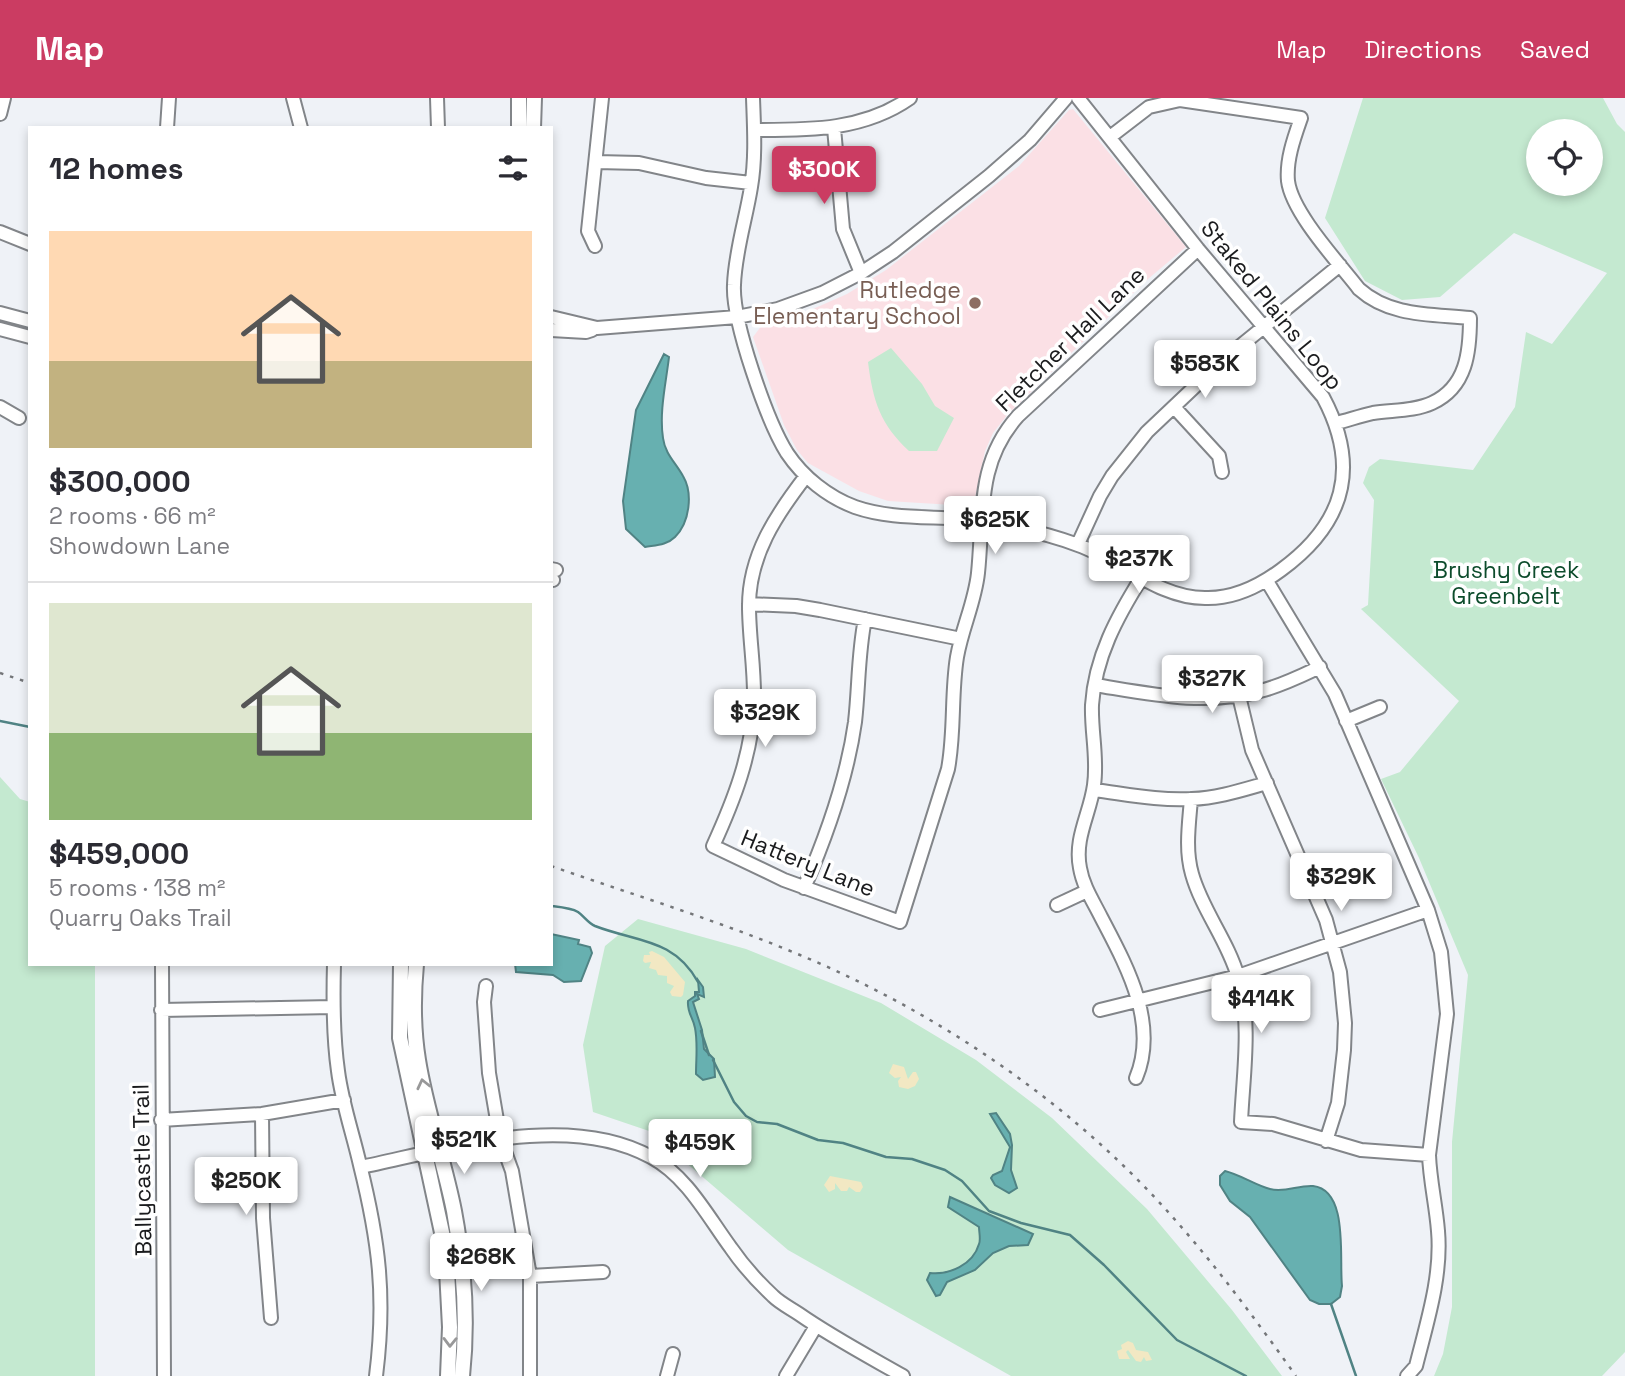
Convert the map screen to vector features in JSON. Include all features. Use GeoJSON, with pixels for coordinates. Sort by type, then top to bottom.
{"type":"FeatureCollection","features":[{"type":"Feature","properties":{"kind":"main road"},"geometry":{"type":"LineString","coordinates":[[519,98],[519,126]]}},
{"type":"Feature","properties":{"kind":"main road"},"geometry":{"type":"LineString","coordinates":[[533,126],[534,98]]}},
{"type":"Feature","properties":{"kind":"main road"},"geometry":{"type":"LineString","coordinates":[[401,966],[400,1038],[432,1152],[454,1210],[464,1282],[462,1376]]}},
{"type":"Feature","properties":{"kind":"main road"},"geometry":{"type":"LineString","coordinates":[[416,966],[414,1025],[446,1251],[450,1327],[448,1376]]}},
{"type":"Feature","properties":{"kind":"street"},"geometry":{"type":"LineString","coordinates":[[0,114],[4,98]]}},
{"type":"Feature","properties":{"kind":"street"},"geometry":{"type":"LineString","coordinates":[[167,126],[169,98]]}},
{"type":"Feature","properties":{"kind":"street"},"geometry":{"type":"LineString","coordinates":[[293,98],[300,126]]}},
{"type":"Feature","properties":{"kind":"street"},"geometry":{"type":"LineString","coordinates":[[437,98],[438,126]]}},
{"type":"Feature","properties":{"kind":"street"},"geometry":{"type":"LineString","coordinates":[[595,246],[588,231],[602,98]]}},
{"type":"Feature","properties":{"kind":"street","name":"Staked Plains Loop"},"geometry":{"type":"LineString","coordinates":[[753,98],[751,183],[734,278],[737,317],[776,433],[788,454],[806,476],[842,501],[867,510],[981,521],[1078,544],[1175,594],[1204,598],[1233,595],[1267,581],[1318,538],[1334,510],[1343,479],[1343,460],[1336,423],[1323,397],[1198,249],[1078,98]]}},
{"type":"Feature","properties":{"kind":"street"},"geometry":{"type":"LineString","coordinates":[[754,131],[834,128],[881,114],[910,98]]}},
{"type":"Feature","properties":{"kind":"street"},"geometry":{"type":"LineString","coordinates":[[553,330],[586,332],[598,328],[737,317],[792,304],[822,293],[893,252],[999,169],[1030,140],[1066,98]]}},
{"type":"Feature","properties":{"kind":"street"},"geometry":{"type":"LineString","coordinates":[[1110,137],[1149,107],[1180,100],[1301,118],[1288,166],[1288,182],[1293,198],[1359,289],[1379,305],[1402,312],[1470,318],[1470,346],[1462,373],[1444,395],[1432,403],[1371,413],[1336,423]]}},
{"type":"Feature","properties":{"kind":"street"},"geometry":{"type":"LineString","coordinates":[[834,128],[843,229],[860,273]]}},
{"type":"Feature","properties":{"kind":"street"},"geometry":{"type":"LineString","coordinates":[[597,162],[639,163],[706,178],[751,183]]}},
{"type":"Feature","properties":{"kind":"street"},"geometry":{"type":"LineString","coordinates":[[0,232],[28,243]]}},
{"type":"Feature","properties":{"kind":"street","name":"Fletcher Hall Lane"},"geometry":{"type":"LineString","coordinates":[[900,922],[948,769],[952,745],[955,675],[961,639],[975,593],[989,464],[1004,431],[1118,320],[1198,249]]}},
{"type":"Feature","properties":{"kind":"street"},"geometry":{"type":"LineString","coordinates":[[1078,544],[1100,496],[1128,453],[1223,360],[1340,265]]}},
{"type":"Feature","properties":{"kind":"street"},"geometry":{"type":"LineString","coordinates":[[0,313],[28,320]]}},
{"type":"Feature","properties":{"kind":"street"},"geometry":{"type":"LineString","coordinates":[[553,317],[598,328]]}},
{"type":"Feature","properties":{"kind":"street"},"geometry":{"type":"LineString","coordinates":[[0,329],[28,336]]}},
{"type":"Feature","properties":{"kind":"street"},"geometry":{"type":"LineString","coordinates":[[0,407],[19,418]]}},
{"type":"Feature","properties":{"kind":"street"},"geometry":{"type":"LineString","coordinates":[[1174,407],[1219,456],[1222,472]]}},
{"type":"Feature","properties":{"kind":"street","name":"Hattery Lane"},"geometry":{"type":"LineString","coordinates":[[806,476],[767,533],[754,570],[749,604],[754,680],[751,728],[741,778],[713,846],[804,888],[900,922]]}},
{"type":"Feature","properties":{"kind":"street"},"geometry":{"type":"LineString","coordinates":[[1136,1078],[1143,1061],[1144,1049],[1138,1001],[1130,975],[1087,891],[1080,867],[1079,848],[1082,827],[1094,790],[1092,716],[1095,685],[1104,647],[1113,625],[1142,577]]}},
{"type":"Feature","properties":{"kind":"street"},"geometry":{"type":"LineString","coordinates":[[1267,581],[1335,694],[1428,910],[1441,952],[1447,1014],[1429,1155],[1438,1232],[1436,1278],[1416,1366],[1407,1376]]}},
{"type":"Feature","properties":{"kind":"street"},"geometry":{"type":"LineString","coordinates":[[749,604],[796,606],[961,639]]}},
{"type":"Feature","properties":{"kind":"street"},"geometry":{"type":"LineString","coordinates":[[804,888],[827,832],[851,746],[857,698],[859,646],[865,619]]}},
{"type":"Feature","properties":{"kind":"street"},"geometry":{"type":"LineString","coordinates":[[1095,685],[1181,698],[1222,699],[1284,684],[1320,667]]}},
{"type":"Feature","properties":{"kind":"street"},"geometry":{"type":"LineString","coordinates":[[1239,696],[1252,750],[1313,890],[1333,943],[1340,972],[1345,1023],[1338,1103],[1326,1141]]}},
{"type":"Feature","properties":{"kind":"street"},"geometry":{"type":"LineString","coordinates":[[1346,721],[1380,707]]}},
{"type":"Feature","properties":{"kind":"street"},"geometry":{"type":"LineString","coordinates":[[1094,790],[1191,799],[1232,794],[1267,783]]}},
{"type":"Feature","properties":{"kind":"street"},"geometry":{"type":"LineString","coordinates":[[1191,799],[1189,859],[1192,874],[1238,976],[1244,1009],[1241,1122],[1273,1124],[1371,1152],[1429,1155]]}},
{"type":"Feature","properties":{"kind":"street"},"geometry":{"type":"LineString","coordinates":[[1057,905],[1087,891]]}},
{"type":"Feature","properties":{"kind":"street"},"geometry":{"type":"LineString","coordinates":[[1100,1010],[1238,976],[1428,910]]}},
{"type":"Feature","properties":{"kind":"street","name":"Ballycastle Trail"},"geometry":{"type":"LineString","coordinates":[[162,966],[161,1119],[166,1318],[164,1376]]}},
{"type":"Feature","properties":{"kind":"street"},"geometry":{"type":"LineString","coordinates":[[334,966],[333,1007],[338,1072],[376,1235],[382,1287],[381,1337],[376,1376]]}},
{"type":"Feature","properties":{"kind":"street"},"geometry":{"type":"LineString","coordinates":[[486,986],[484,1002],[489,1073],[500,1138],[512,1171],[530,1276],[530,1376]]}},
{"type":"Feature","properties":{"kind":"street"},"geometry":{"type":"LineString","coordinates":[[161,1010],[333,1007]]}},
{"type":"Feature","properties":{"kind":"street"},"geometry":{"type":"LineString","coordinates":[[161,1119],[262,1114],[344,1100]]}},
{"type":"Feature","properties":{"kind":"street"},"geometry":{"type":"LineString","coordinates":[[262,1114],[262,1218],[271,1318]]}},
{"type":"Feature","properties":{"kind":"street"},"geometry":{"type":"LineString","coordinates":[[361,1167],[500,1138],[545,1135],[589,1138],[652,1157],[676,1176],[707,1212],[731,1250],[774,1297],[816,1326],[903,1376]]}},
{"type":"Feature","properties":{"kind":"street"},"geometry":{"type":"LineString","coordinates":[[530,1276],[604,1272]]}},
{"type":"Feature","properties":{"kind":"street"},"geometry":{"type":"LineString","coordinates":[[786,1376],[816,1326]]}},
{"type":"Feature","properties":{"kind":"street"},"geometry":{"type":"LineString","coordinates":[[667,1376],[673,1354]]}},
{"type":"Feature","properties":{"kind":"shaded area","name":"Rutledge Elementary School"},"geometry":{"type":"Polygon","coordinates":[[[1073,109],[1186,247],[1148,279],[1008,414],[993,433],[985,451],[974,502],[969,506],[888,501],[859,491],[808,463],[797,450],[784,425],[753,337],[762,325],[806,312],[847,294],[886,270],[1019,166],[1069,110],[1073,109]]]}},
{"type":"Feature","properties":{"kind":"green space","name":"Brushy Creek Greenbelt"},"geometry":{"type":"Polygon","coordinates":[[[1363,98],[1603,98],[1617,124],[1625,132],[1625,1352],[1602,1376],[1434,1376],[1443,1354],[1452,1307],[1452,1142],[1468,975],[1419,858],[1381,779],[1400,772],[1459,701],[1361,609],[1368,605],[1374,500],[1363,483],[1369,467],[1380,459],[1473,470],[1515,407],[1526,332],[1552,344],[1607,273],[1514,233],[1440,297],[1402,300],[1365,281],[1325,218],[1363,98]]]}},
{"type":"Feature","properties":{"kind":"green space"},"geometry":{"type":"Polygon","coordinates":[[[891,348],[922,384],[935,406],[954,418],[937,451],[909,451],[891,431],[880,411],[872,389],[868,362],[891,348]]]}},
{"type":"Feature","properties":{"kind":"green space"},"geometry":{"type":"Polygon","coordinates":[[[0,777],[20,799],[28,801],[28,966],[95,966],[95,1376],[0,1376],[0,777]]]}},
{"type":"Feature","properties":{"kind":"green space"},"geometry":{"type":"Polygon","coordinates":[[[638,919],[746,949],[881,1003],[976,1060],[1052,1118],[1147,1209],[1232,1310],[1282,1376],[1011,1376],[788,1250],[649,1131],[593,1112],[583,1045],[605,946],[638,919]]]}},
{"type":"Feature","properties":{"kind":"sand"},"geometry":{"type":"Polygon","coordinates":[[[649,952],[664,957],[685,982],[681,997],[672,996],[670,992],[674,986],[667,983],[667,976],[658,975],[656,970],[649,968],[651,962],[643,961],[644,955],[650,955],[649,952]]]}},
{"type":"Feature","properties":{"kind":"sand"},"geometry":{"type":"Polygon","coordinates":[[[893,1064],[904,1067],[908,1079],[916,1072],[919,1079],[915,1086],[908,1089],[899,1087],[898,1081],[901,1077],[895,1078],[889,1073],[893,1064]]]}},
{"type":"Feature","properties":{"kind":"sand"},"geometry":{"type":"Polygon","coordinates":[[[830,1176],[861,1182],[863,1187],[860,1192],[849,1187],[847,1191],[841,1191],[835,1183],[835,1189],[829,1192],[824,1185],[830,1176]]]}},
{"type":"Feature","properties":{"kind":"sand"},"geometry":{"type":"Polygon","coordinates":[[[1128,1341],[1133,1343],[1136,1350],[1148,1352],[1152,1360],[1146,1361],[1144,1357],[1141,1362],[1136,1361],[1128,1350],[1126,1352],[1130,1359],[1119,1359],[1117,1351],[1128,1341]]]}},
{"type":"Feature","properties":{"kind":"water"},"geometry":{"type":"Polygon","coordinates":[[[664,354],[669,357],[662,408],[664,444],[686,483],[689,499],[687,516],[675,537],[665,543],[645,547],[626,529],[623,501],[636,410],[664,354]]]}},
{"type":"Feature","properties":{"kind":"water"},"geometry":{"type":"Polygon","coordinates":[[[553,934],[579,940],[578,944],[590,947],[592,953],[581,981],[564,982],[553,975],[516,972],[515,966],[553,966],[553,934]]]}},
{"type":"Feature","properties":{"kind":"water"},"geometry":{"type":"Polygon","coordinates":[[[698,980],[703,987],[704,997],[697,994],[699,999],[693,1002],[702,1030],[704,1049],[714,1059],[715,1077],[703,1080],[696,1074],[696,1034],[688,1005],[695,992],[699,992],[698,980]]]}},
{"type":"Feature","properties":{"kind":"water"},"geometry":{"type":"Polygon","coordinates":[[[996,1113],[1010,1134],[1012,1145],[1011,1170],[1017,1188],[1009,1193],[995,1185],[991,1178],[1002,1171],[1010,1147],[990,1114],[996,1113]]]}},
{"type":"Feature","properties":{"kind":"water"},"geometry":{"type":"Polygon","coordinates":[[[1225,1171],[1270,1189],[1313,1186],[1324,1190],[1332,1199],[1340,1227],[1340,1297],[1331,1304],[1319,1304],[1310,1300],[1250,1217],[1230,1201],[1220,1185],[1220,1176],[1225,1171]]]}},
{"type":"Feature","properties":{"kind":"water"},"geometry":{"type":"Polygon","coordinates":[[[950,1197],[1033,1234],[1028,1245],[1009,1246],[993,1253],[975,1270],[947,1282],[940,1295],[936,1296],[927,1280],[930,1273],[945,1272],[966,1263],[980,1242],[979,1227],[948,1207],[950,1197]]]}},
{"type":"Feature","properties":{"kind":"waterway"},"geometry":{"type":"LineString","coordinates":[[0,721],[28,727]]}},
{"type":"Feature","properties":{"kind":"waterway"},"geometry":{"type":"LineString","coordinates":[[553,906],[575,911],[595,926],[666,949],[678,957],[698,982]]}},
{"type":"Feature","properties":{"kind":"waterway"},"geometry":{"type":"LineString","coordinates":[[701,1031],[709,1055]]}},
{"type":"Feature","properties":{"kind":"waterway"},"geometry":{"type":"LineString","coordinates":[[713,1060],[734,1102],[746,1116],[757,1122],[777,1124],[818,1140],[843,1143],[886,1157],[912,1159],[945,1170],[962,1181],[989,1211],[1021,1223],[1070,1235],[1104,1265],[1177,1340],[1246,1376]]}},
{"type":"Feature","properties":{"kind":"waterway"},"geometry":{"type":"LineString","coordinates":[[1331,1304],[1356,1376]]}},
{"type":"Feature","properties":{"kind":"railway"},"geometry":{"type":"LineString","coordinates":[[0,673],[28,682]]}},
{"type":"Feature","properties":{"kind":"railway"},"geometry":{"type":"LineString","coordinates":[[553,867],[800,955],[898,1002],[992,1059],[1080,1126],[1159,1202],[1213,1265],[1296,1376]]}},
{"type":"Feature","properties":{"kind":"place","name":"Rutledge Elementary School"},"geometry":{"type":"Point","coordinates":[975,303]}}]}
